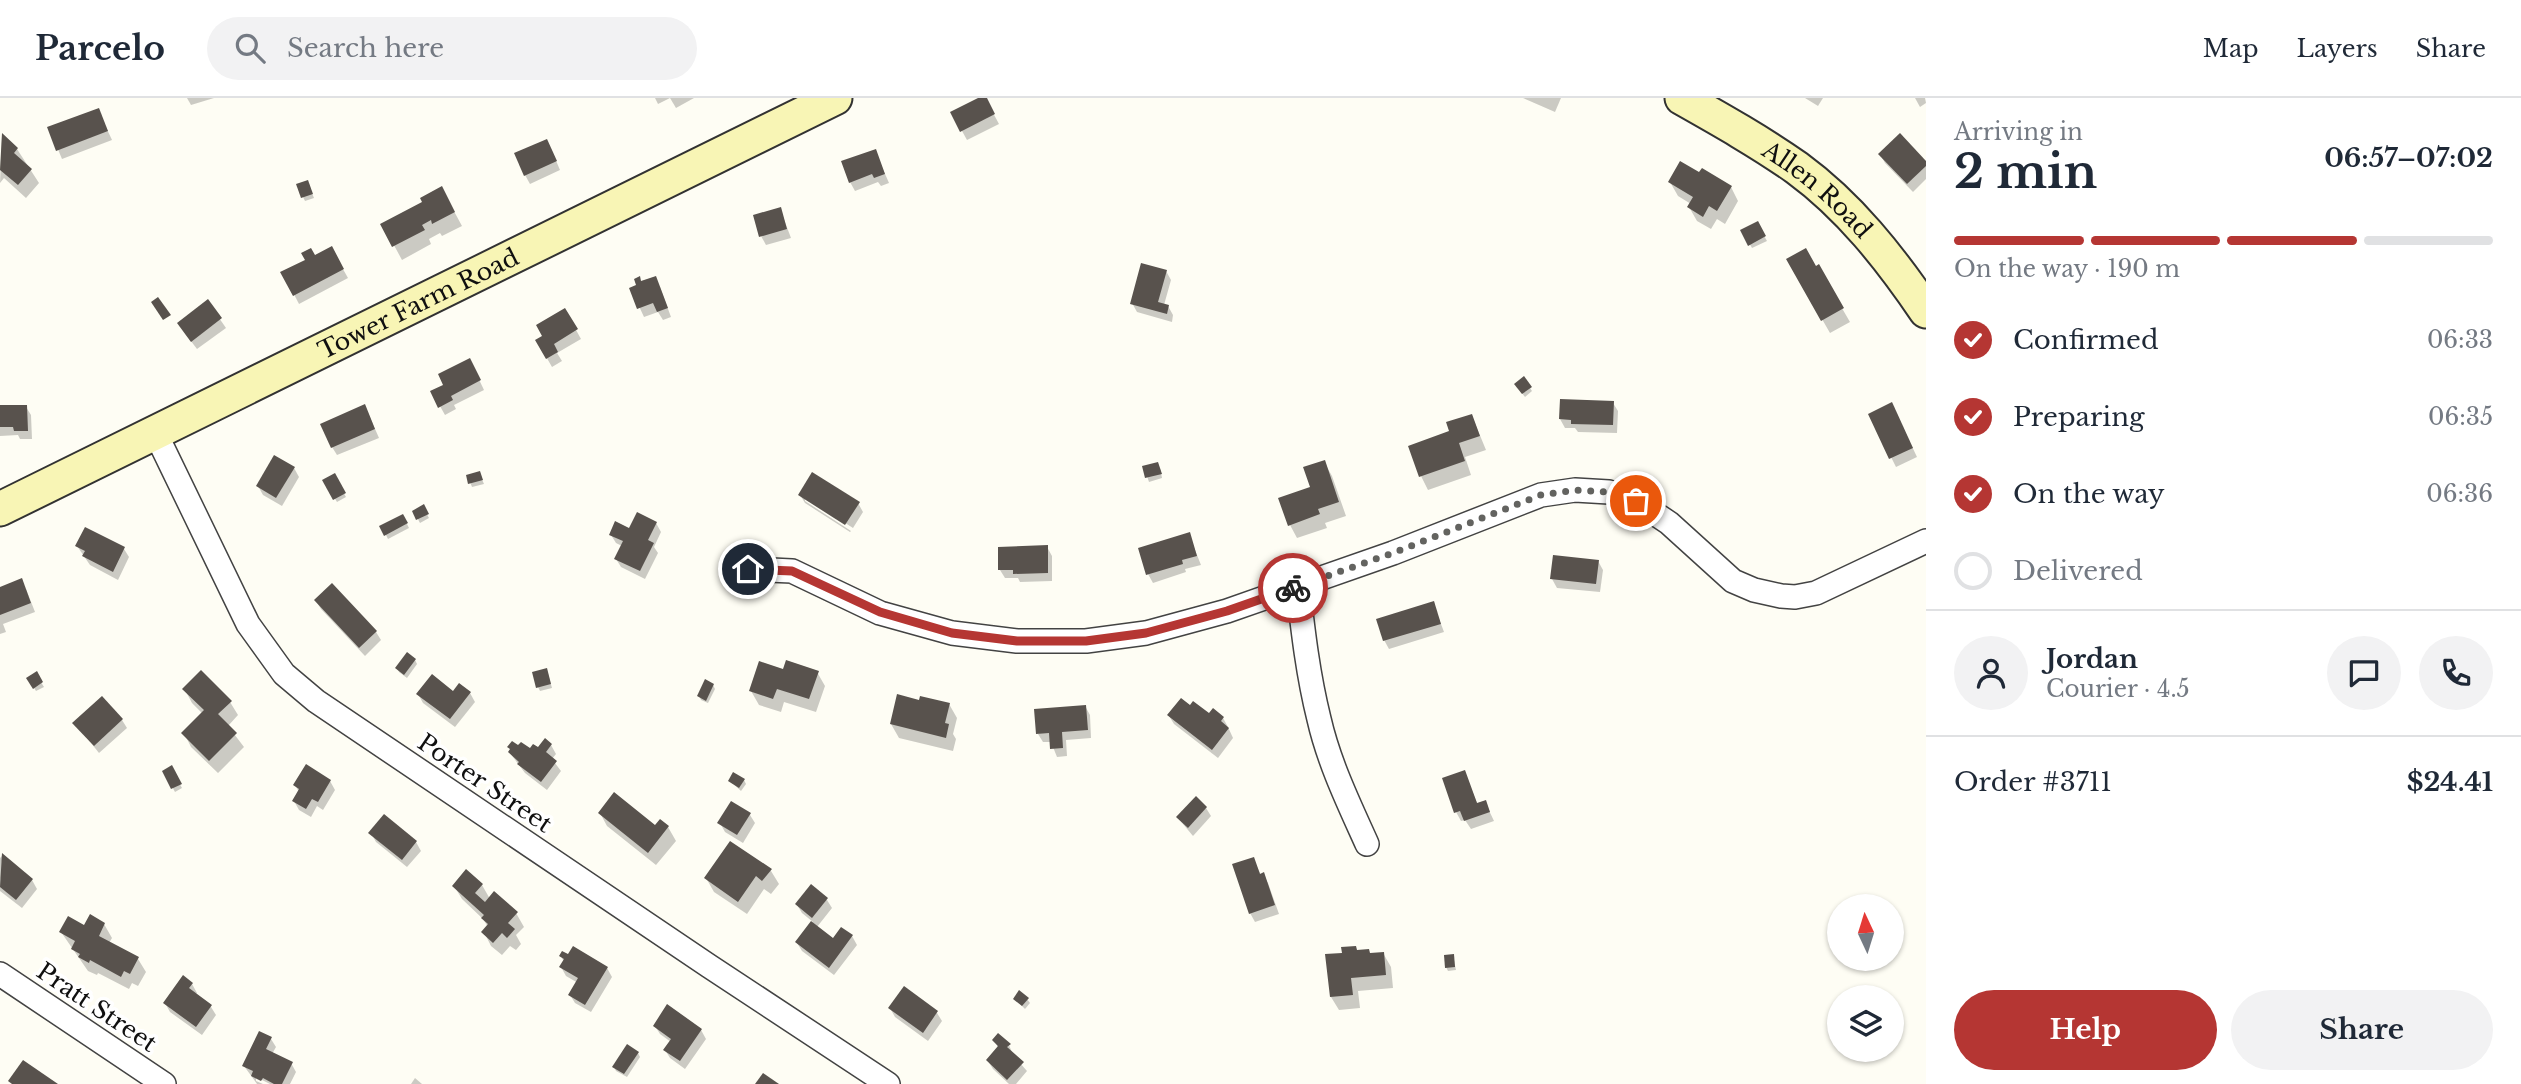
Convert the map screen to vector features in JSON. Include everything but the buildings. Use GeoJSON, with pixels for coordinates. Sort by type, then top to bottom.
{"type":"FeatureCollection","features":[{"type":"Feature","properties":{"kind":"street","name":"Tower Farm Road"},"geometry":{"type":"LineString","coordinates":[[0,509],[835,98]]}},
{"type":"Feature","properties":{"kind":"street","name":"Allen Road"},"geometry":{"type":"LineString","coordinates":[[1682,98],[1798,169],[1828,195],[1863,228],[1926,311]]}},
{"type":"Feature","properties":{"kind":"street","name":"Porter Street"},"geometry":{"type":"LineString","coordinates":[[155,432],[248,624],[284,674],[339,716],[888,1084]]}},
{"type":"Feature","properties":{"kind":"street"},"geometry":{"type":"LineString","coordinates":[[748,569],[792,571],[880,612],[952,633],[1017,641],[1086,641],[1146,633],[1227,611],[1393,553],[1541,495],[1575,490],[1609,492],[1636,501],[1669,523],[1732,581],[1754,590],[1781,596],[1795,597],[1816,593],[1926,541]]}},
{"type":"Feature","properties":{"kind":"street"},"geometry":{"type":"LineString","coordinates":[[1297,587],[1305,654],[1319,722],[1342,787],[1367,844]]}},
{"type":"Feature","properties":{"kind":"street","name":"Pratt Street"},"geometry":{"type":"LineString","coordinates":[[0,974],[164,1084]]}},
{"type":"Feature","properties":{"kind":"way so far"},"geometry":{"type":"LineString","coordinates":[[1293,588],[1393,553],[1541,495],[1575,490],[1609,492],[1636,501]]}},
{"type":"Feature","properties":{"kind":"route"},"geometry":{"type":"LineString","coordinates":[[748,569],[792,571],[880,612],[952,633],[1017,641],[1086,641],[1146,633],[1227,611],[1293,588]]}}]}
